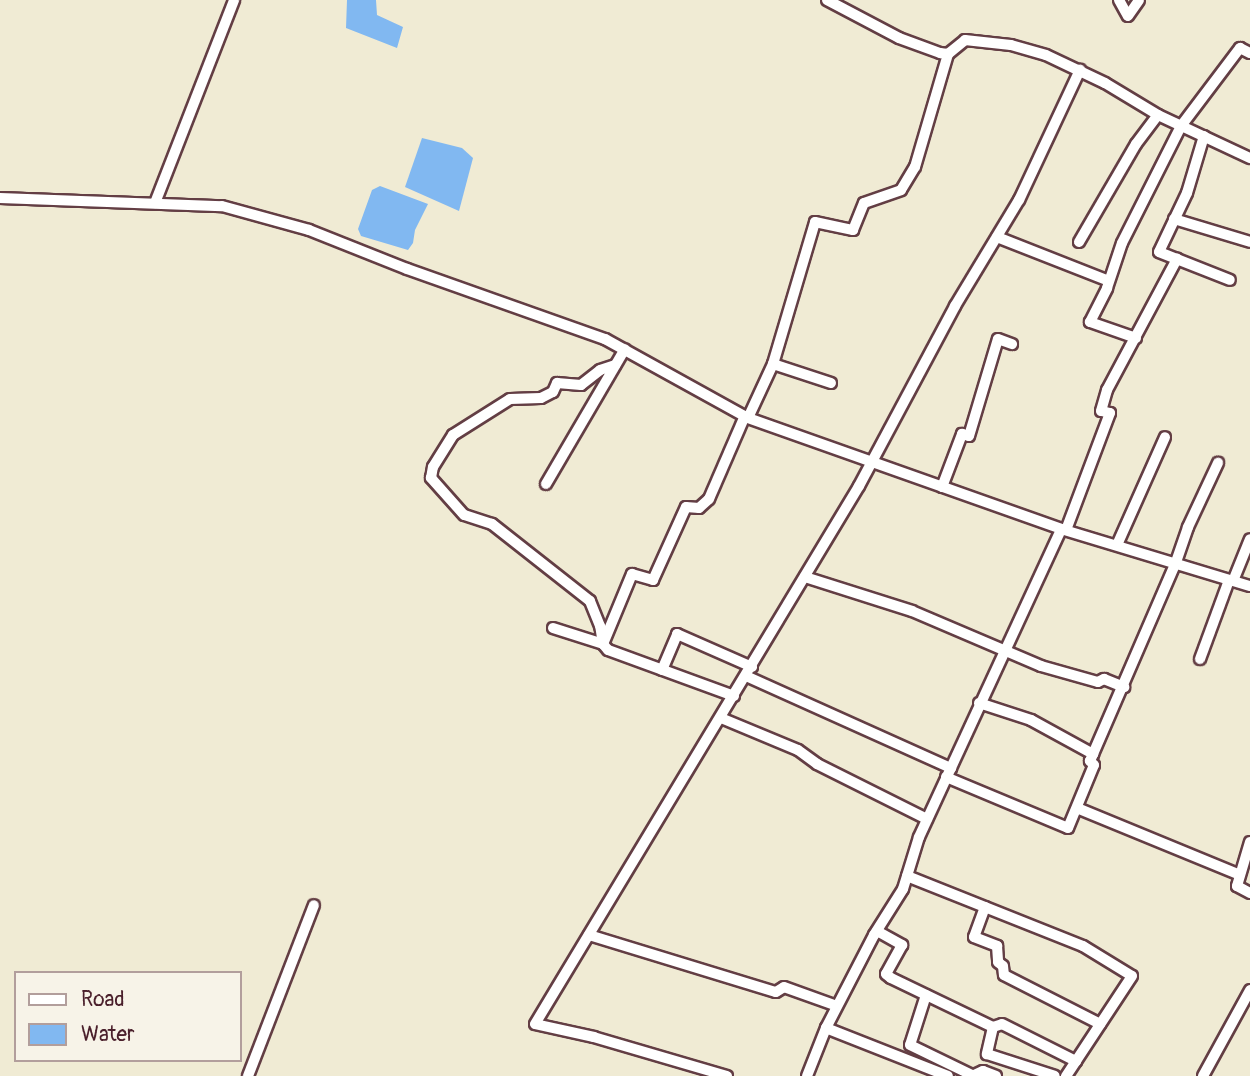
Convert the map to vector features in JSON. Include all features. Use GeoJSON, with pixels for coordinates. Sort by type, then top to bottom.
{"type":"FeatureCollection","features":[{"type":"Feature","properties":{"kind":"street"},"geometry":{"type":"LineString","coordinates":[[155,203],[234,0]]}},
{"type":"Feature","properties":{"kind":"street"},"geometry":{"type":"LineString","coordinates":[[1119,0],[1128,16],[1139,0]]}},
{"type":"Feature","properties":{"kind":"street"},"geometry":{"type":"LineString","coordinates":[[830,1],[924,49],[948,54]]}},
{"type":"Feature","properties":{"kind":"street"},"geometry":{"type":"LineString","coordinates":[[603,644],[632,574],[653,580],[686,508],[699,508],[709,499],[773,364],[815,222],[853,230],[864,203],[901,190],[915,167],[948,54],[965,40],[1011,45],[1080,70],[1158,115],[1250,158]]}},
{"type":"Feature","properties":{"kind":"street"},"geometry":{"type":"LineString","coordinates":[[1136,338],[1090,322],[1109,281],[1122,243],[1181,126],[1240,48],[1250,53]]}},
{"type":"Feature","properties":{"kind":"street"},"geometry":{"type":"LineString","coordinates":[[727,1076],[594,1037],[535,1024],[859,486],[869,463],[1019,200],[1080,70]]}},
{"type":"Feature","properties":{"kind":"street"},"geometry":{"type":"LineString","coordinates":[[1079,242],[1136,145],[1158,115]]}},
{"type":"Feature","properties":{"kind":"street"},"geometry":{"type":"LineString","coordinates":[[1204,136],[1186,193],[1159,252],[1230,280]]}},
{"type":"Feature","properties":{"kind":"street"},"geometry":{"type":"LineString","coordinates":[[0,198],[222,206],[309,230],[407,269],[605,339],[747,417],[869,463],[1064,530],[1250,586]]}},
{"type":"Feature","properties":{"kind":"street"},"geometry":{"type":"LineString","coordinates":[[1174,219],[1250,242]]}},
{"type":"Feature","properties":{"kind":"street"},"geometry":{"type":"LineString","coordinates":[[997,237],[1109,281]]}},
{"type":"Feature","properties":{"kind":"street"},"geometry":{"type":"LineString","coordinates":[[807,1076],[837,1006],[903,889],[927,819],[948,772],[1004,650],[1064,530],[1110,413],[1101,411],[1107,390],[1177,259]]}},
{"type":"Feature","properties":{"kind":"street"},"geometry":{"type":"LineString","coordinates":[[942,487],[962,434],[969,436],[999,340],[1012,344]]}},
{"type":"Feature","properties":{"kind":"street"},"geometry":{"type":"LineString","coordinates":[[545,484],[625,349]]}},
{"type":"Feature","properties":{"kind":"street"},"geometry":{"type":"LineString","coordinates":[[773,364],[831,383]]}},
{"type":"Feature","properties":{"kind":"street"},"geometry":{"type":"LineString","coordinates":[[615,365],[600,370],[581,385],[557,383],[553,392],[541,398],[510,399],[453,435],[433,467],[431,478],[464,515],[492,524],[590,601],[600,626],[603,644],[608,650],[734,696]]}},
{"type":"Feature","properties":{"kind":"street"},"geometry":{"type":"LineString","coordinates":[[1117,545],[1165,437]]}},
{"type":"Feature","properties":{"kind":"street"},"geometry":{"type":"LineString","coordinates":[[662,670],[677,634],[948,772],[1068,828],[1094,765],[1090,761],[1124,687],[1188,527],[1218,463]]}},
{"type":"Feature","properties":{"kind":"street"},"geometry":{"type":"LineString","coordinates":[[1200,659],[1250,539]]}},
{"type":"Feature","properties":{"kind":"street"},"geometry":{"type":"LineString","coordinates":[[805,577],[912,611],[1041,666],[1097,682],[1104,679],[1124,687]]}},
{"type":"Feature","properties":{"kind":"street"},"geometry":{"type":"LineString","coordinates":[[553,628],[603,644]]}},
{"type":"Feature","properties":{"kind":"street"},"geometry":{"type":"LineString","coordinates":[[979,704],[1031,720],[1094,754]]}},
{"type":"Feature","properties":{"kind":"street"},"geometry":{"type":"LineString","coordinates":[[721,718],[798,750],[817,764],[927,819]]}},
{"type":"Feature","properties":{"kind":"street"},"geometry":{"type":"LineString","coordinates":[[1077,807],[1240,875]]}},
{"type":"Feature","properties":{"kind":"street"},"geometry":{"type":"LineString","coordinates":[[1250,842],[1237,886],[1250,894]]}},
{"type":"Feature","properties":{"kind":"street"},"geometry":{"type":"LineString","coordinates":[[907,876],[1083,946],[1132,976],[1066,1076]]}},
{"type":"Feature","properties":{"kind":"street"},"geometry":{"type":"LineString","coordinates":[[248,1076],[314,905]]}},
{"type":"Feature","properties":{"kind":"street"},"geometry":{"type":"LineString","coordinates":[[985,907],[974,937],[997,946],[998,962],[1003,966],[1004,975],[1100,1024]]}},
{"type":"Feature","properties":{"kind":"street"},"geometry":{"type":"LineString","coordinates":[[877,931],[902,945],[886,974],[993,1027],[1002,1024],[1076,1061]]}},
{"type":"Feature","properties":{"kind":"street"},"geometry":{"type":"LineString","coordinates":[[589,935],[776,992],[785,987],[837,1006]]}},
{"type":"Feature","properties":{"kind":"street"},"geometry":{"type":"LineString","coordinates":[[1203,1076],[1250,990]]}},
{"type":"Feature","properties":{"kind":"street"},"geometry":{"type":"LineString","coordinates":[[926,995],[910,1045],[974,1075],[983,1071],[996,1076]]}},
{"type":"Feature","properties":{"kind":"street"},"geometry":{"type":"LineString","coordinates":[[993,1027],[987,1054],[1055,1076]]}},
{"type":"Feature","properties":{"kind":"street"},"geometry":{"type":"LineString","coordinates":[[826,1028],[948,1076]]}},
{"type":"Feature","properties":{"kind":"water"},"geometry":{"type":"Polygon","coordinates":[[[347,0],[376,0],[377,15],[403,27],[397,48],[346,28],[347,0]]]}},
{"type":"Feature","properties":{"kind":"water"},"geometry":{"type":"Polygon","coordinates":[[[422,138],[462,148],[473,158],[459,211],[405,187],[422,138]]]}},
{"type":"Feature","properties":{"kind":"water"},"geometry":{"type":"Polygon","coordinates":[[[380,186],[428,204],[408,250],[361,236],[358,229],[372,190],[380,186]]]}}]}
